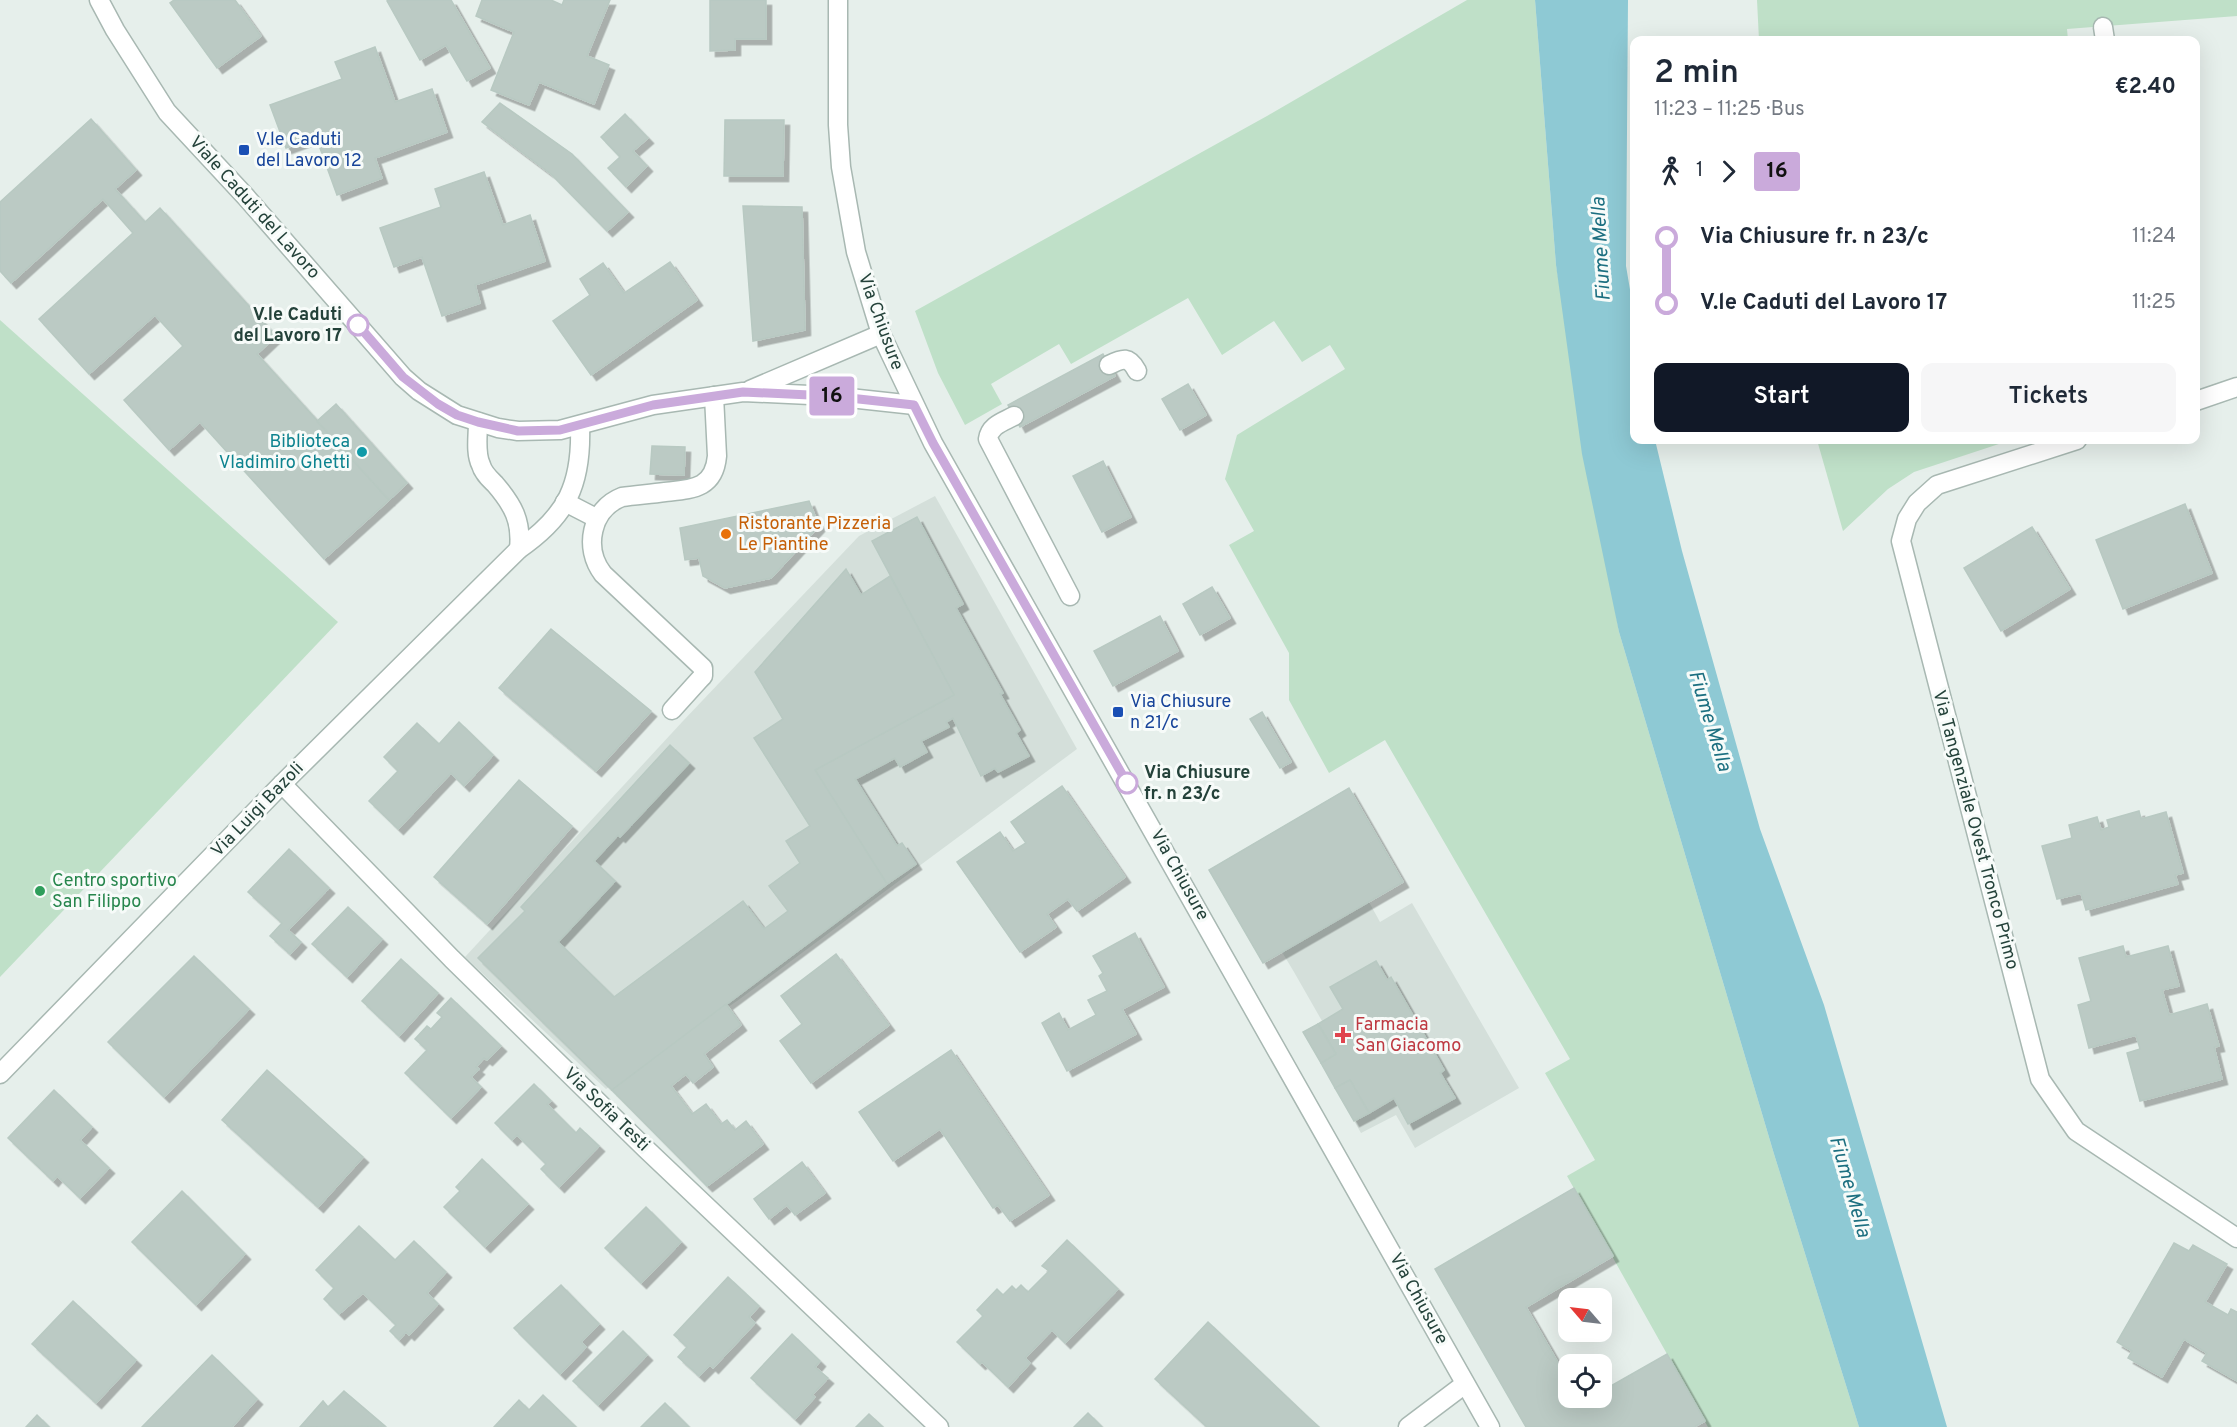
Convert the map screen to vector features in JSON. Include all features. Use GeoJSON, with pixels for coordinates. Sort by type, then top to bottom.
{"type":"FeatureCollection","features":[{"type":"Feature","properties":{"kind":"street","name":"Viale Caduti del Lavoro"},"geometry":{"type":"LineString","coordinates":[[99,0],[115,30],[167,112],[276,231],[403,377],[438,404],[457,415],[518,431],[560,430],[628,411],[743,392],[831,396],[914,405]]}},
{"type":"Feature","properties":{"kind":"street","name":"Via Chiusure"},"geometry":{"type":"LineString","coordinates":[[838,0],[838,125],[841,167],[856,252],[881,334],[933,443],[1147,817],[1490,1427]]}},
{"type":"Feature","properties":{"kind":"street","name":"Viale Caduti del Lavoro"},"geometry":{"type":"LineString","coordinates":[[743,392],[881,334]]}},
{"type":"Feature","properties":{"kind":"street"},"geometry":{"type":"LineString","coordinates":[[1109,365],[1120,359],[1127,359],[1137,371]]}},
{"type":"Feature","properties":{"kind":"street"},"geometry":{"type":"LineString","coordinates":[[2200,400],[2237,387]]}},
{"type":"Feature","properties":{"kind":"street"},"geometry":{"type":"LineString","coordinates":[[672,710],[703,676],[703,668],[597,566],[592,548],[596,518],[611,501],[622,497],[694,489],[708,480],[716,465],[717,456],[714,396]]}},
{"type":"Feature","properties":{"kind":"street"},"geometry":{"type":"LineString","coordinates":[[1014,416],[995,426],[989,434],[990,444],[1070,596]]}},
{"type":"Feature","properties":{"kind":"street"},"geometry":{"type":"LineString","coordinates":[[478,422],[478,452],[481,468],[512,504],[517,514],[520,525],[519,549]]}},
{"type":"Feature","properties":{"kind":"street","name":"Via Luigi Bazoli"},"geometry":{"type":"LineString","coordinates":[[0,1074],[282,784],[519,549],[542,533],[565,502],[579,466],[580,426]]}},
{"type":"Feature","properties":{"kind":"street","name":"Via Tangenziale Ovest Tronco Primo"},"geometry":{"type":"LineString","coordinates":[[2065,444],[1937,485],[1917,503],[1907,519],[1901,541],[1904,558],[2040,1079],[2076,1131],[2237,1238]]}},
{"type":"Feature","properties":{"kind":"street"},"geometry":{"type":"LineString","coordinates":[[565,502],[596,518]]}},
{"type":"Feature","properties":{"kind":"street","name":"Via Sofia Testi"},"geometry":{"type":"LineString","coordinates":[[282,784],[452,959],[604,1108],[939,1427]]}},
{"type":"Feature","properties":{"kind":"street"},"geometry":{"type":"LineString","coordinates":[[1408,1427],[1465,1384]]}},
{"type":"Feature","properties":{"kind":"shaded area"},"geometry":{"type":"Polygon","coordinates":[[[935,496],[1077,749],[737,1001],[606,1089],[465,957],[683,721],[859,536],[935,496]]]}},
{"type":"Feature","properties":{"kind":"shaded area"},"geometry":{"type":"Polygon","coordinates":[[[1349,788],[1403,882],[1369,902],[1380,922],[1412,903],[1519,1088],[1415,1148],[1396,1115],[1361,1133],[1303,1032],[1322,1021],[1294,972],[1282,952],[1263,963],[1209,870],[1349,788]]]}},
{"type":"Feature","properties":{"kind":"green space"},"geometry":{"type":"Polygon","coordinates":[[[1467,0],[1535,0],[1556,265],[1619,632],[1774,1154],[1859,1427],[1708,1427],[1567,1176],[1595,1160],[1545,1073],[1570,1059],[1385,740],[1329,773],[1289,700],[1289,653],[1229,545],[1254,531],[1225,479],[1237,435],[1345,369],[1330,345],[1302,362],[1274,321],[1222,355],[1188,298],[1071,364],[1059,344],[991,384],[1002,404],[965,425],[938,373],[915,311],[1267,116],[1467,0]]]}},
{"type":"Feature","properties":{"kind":"green space"},"geometry":{"type":"Polygon","coordinates":[[[1757,0],[2237,0],[2237,16],[2067,29],[2068,36],[1759,36],[1757,0]]]}},
{"type":"Feature","properties":{"kind":"green space"},"geometry":{"type":"Polygon","coordinates":[[[0,320],[338,622],[0,977],[0,320]]]}},
{"type":"Feature","properties":{"kind":"green space"},"geometry":{"type":"Polygon","coordinates":[[[1818,444],[1999,444],[1914,472],[1888,489],[1843,531],[1818,444]]]}},
{"type":"Feature","properties":{"kind":"water","name":"Fiume Mella"},"geometry":{"type":"Polygon","coordinates":[[[1535,0],[1628,0],[1626,266],[1630,290],[1630,444],[1656,444],[1682,551],[1760,829],[1824,1005],[1947,1427],[1859,1427],[1774,1154],[1619,632],[1582,454],[1556,265],[1535,0]]]}},
{"type":"Feature","properties":{"kind":"building"},"geometry":{"type":"Polygon","coordinates":[[[174,0],[235,0],[261,36],[217,68],[170,3],[174,0]]]}},
{"type":"Feature","properties":{"kind":"building"},"geometry":{"type":"Polygon","coordinates":[[[388,0],[451,0],[490,68],[467,81],[446,45],[420,60],[388,0]]]}},
{"type":"Feature","properties":{"kind":"building"},"geometry":{"type":"Polygon","coordinates":[[[482,0],[551,0],[562,5],[564,0],[610,0],[587,56],[609,65],[594,104],[539,82],[529,105],[491,90],[514,32],[476,16],[482,0]]]}},
{"type":"Feature","properties":{"kind":"building"},"geometry":{"type":"Polygon","coordinates":[[[710,0],[766,0],[766,39],[735,39],[735,50],[710,51],[710,0]]]}},
{"type":"Feature","properties":{"kind":"building"},"geometry":{"type":"Polygon","coordinates":[[[375,47],[395,102],[432,89],[447,132],[375,158],[382,178],[337,195],[316,137],[286,148],[270,105],[342,79],[335,62],[375,47]]]}},
{"type":"Feature","properties":{"kind":"building"},"geometry":{"type":"Polygon","coordinates":[[[500,103],[572,154],[628,212],[607,231],[551,174],[482,122],[500,103]]]}},
{"type":"Feature","properties":{"kind":"building"},"geometry":{"type":"Polygon","coordinates":[[[625,114],[648,138],[633,151],[647,166],[626,187],[608,168],[620,157],[601,137],[625,114]]]}},
{"type":"Feature","properties":{"kind":"building"},"geometry":{"type":"Polygon","coordinates":[[[91,119],[136,170],[115,189],[145,222],[160,208],[276,336],[257,354],[389,500],[324,559],[200,422],[169,450],[124,400],[183,346],[155,315],[89,374],[39,319],[133,233],[103,199],[11,283],[0,271],[0,202],[91,119]]]}},
{"type":"Feature","properties":{"kind":"building"},"geometry":{"type":"Polygon","coordinates":[[[725,120],[784,120],[783,176],[724,176],[725,120]]]}},
{"type":"Feature","properties":{"kind":"building"},"geometry":{"type":"Polygon","coordinates":[[[484,172],[503,225],[530,215],[545,261],[475,285],[480,303],[442,316],[422,257],[394,267],[380,228],[441,207],[435,189],[484,172]]]}},
{"type":"Feature","properties":{"kind":"building"},"geometry":{"type":"Polygon","coordinates":[[[743,206],[802,207],[805,330],[753,341],[743,206]]]}},
{"type":"Feature","properties":{"kind":"building"},"geometry":{"type":"Polygon","coordinates":[[[670,262],[697,300],[591,375],[553,321],[590,295],[580,279],[603,263],[624,293],[670,262]]]}},
{"type":"Feature","properties":{"kind":"building"},"geometry":{"type":"Polygon","coordinates":[[[1103,354],[1115,376],[1020,427],[1008,405],[1103,354]]]}},
{"type":"Feature","properties":{"kind":"building"},"geometry":{"type":"Polygon","coordinates":[[[1188,384],[1206,415],[1180,430],[1162,399],[1188,384]]]}},
{"type":"Feature","properties":{"kind":"building","name":"Biblioteca Vladimiro Ghetti"},"geometry":{"type":"Polygon","coordinates":[[[336,404],[407,483],[389,500],[317,421],[336,404]]]}},
{"type":"Feature","properties":{"kind":"building"},"geometry":{"type":"Polygon","coordinates":[[[652,446],[685,447],[684,475],[650,474],[652,446]]]}},
{"type":"Feature","properties":{"kind":"building"},"geometry":{"type":"Polygon","coordinates":[[[1103,461],[1131,517],[1102,532],[1073,476],[1103,461]]]}},
{"type":"Feature","properties":{"kind":"building"},"geometry":{"type":"Polygon","coordinates":[[[809,501],[819,526],[771,578],[725,588],[703,576],[699,558],[685,560],[680,528],[809,501]]]}},
{"type":"Feature","properties":{"kind":"building"},"geometry":{"type":"Polygon","coordinates":[[[2185,504],[2212,573],[2123,609],[2096,540],[2185,504]]]}},
{"type":"Feature","properties":{"kind":"building"},"geometry":{"type":"Polygon","coordinates":[[[917,517],[963,604],[956,608],[1003,693],[1000,694],[1020,730],[1016,733],[1029,756],[998,772],[995,768],[981,776],[953,718],[946,722],[949,727],[921,741],[927,752],[900,767],[895,758],[855,779],[897,846],[902,843],[916,864],[887,884],[815,770],[954,695],[872,541],[917,517]]]}},
{"type":"Feature","properties":{"kind":"building"},"geometry":{"type":"Polygon","coordinates":[[[2032,527],[2070,589],[2001,631],[1964,568],[2032,527]]]}},
{"type":"Feature","properties":{"kind":"building"},"geometry":{"type":"Polygon","coordinates":[[[846,569],[861,595],[890,576],[954,695],[815,770],[887,884],[612,1090],[478,958],[525,911],[521,907],[670,745],[689,763],[620,837],[618,835],[594,861],[615,881],[558,942],[614,997],[743,901],[764,929],[788,911],[769,886],[800,863],[786,841],[810,826],[754,738],[783,719],[755,672],[846,569]]]}},
{"type":"Feature","properties":{"kind":"building"},"geometry":{"type":"Polygon","coordinates":[[[1212,587],[1230,618],[1200,635],[1183,604],[1212,587]]]}},
{"type":"Feature","properties":{"kind":"building"},"geometry":{"type":"Polygon","coordinates":[[[1160,616],[1178,651],[1113,686],[1094,651],[1160,616]]]}},
{"type":"Feature","properties":{"kind":"building"},"geometry":{"type":"Polygon","coordinates":[[[551,629],[651,711],[596,771],[499,688],[551,629]]]}},
{"type":"Feature","properties":{"kind":"building"},"geometry":{"type":"Polygon","coordinates":[[[1262,712],[1291,762],[1280,768],[1250,719],[1262,712]]]}},
{"type":"Feature","properties":{"kind":"building"},"geometry":{"type":"Polygon","coordinates":[[[459,722],[493,755],[464,786],[451,773],[398,829],[369,801],[398,771],[384,757],[417,723],[439,744],[459,722]]]}},
{"type":"Feature","properties":{"kind":"building"},"geometry":{"type":"Polygon","coordinates":[[[519,780],[572,826],[487,924],[434,877],[519,780]]]}},
{"type":"Feature","properties":{"kind":"building"},"geometry":{"type":"Polygon","coordinates":[[[1062,786],[1125,877],[1077,911],[1068,899],[1047,914],[1056,927],[1020,952],[957,862],[1000,832],[1013,851],[1026,843],[1011,822],[1062,786]]]}},
{"type":"Feature","properties":{"kind":"building"},"geometry":{"type":"Polygon","coordinates":[[[1349,788],[1403,882],[1263,963],[1209,870],[1349,788]]]}},
{"type":"Feature","properties":{"kind":"building"},"geometry":{"type":"Polygon","coordinates":[[[2139,811],[2141,819],[2166,812],[2183,873],[2175,875],[2178,884],[2086,910],[2081,893],[2057,899],[2042,846],[2072,838],[2069,825],[2097,817],[2101,830],[2109,827],[2107,820],[2139,811]]]}},
{"type":"Feature","properties":{"kind":"building"},"geometry":{"type":"Polygon","coordinates":[[[289,849],[329,888],[288,930],[301,942],[290,954],[270,936],[282,923],[248,892],[289,849]]]}},
{"type":"Feature","properties":{"kind":"building"},"geometry":{"type":"Polygon","coordinates":[[[348,907],[382,939],[347,977],[312,944],[348,907]]]}},
{"type":"Feature","properties":{"kind":"building"},"geometry":{"type":"Polygon","coordinates":[[[1135,933],[1164,987],[1122,1009],[1136,1034],[1067,1071],[1042,1023],[1059,1013],[1068,1030],[1096,1015],[1088,1000],[1107,991],[1099,976],[1103,973],[1093,956],[1135,933]]]}},
{"type":"Feature","properties":{"kind":"building"},"geometry":{"type":"Polygon","coordinates":[[[2123,946],[2126,957],[2168,946],[2179,986],[2162,990],[2169,1015],[2207,1004],[2219,1046],[2214,1047],[2222,1079],[2140,1101],[2127,1053],[2140,1049],[2136,1035],[2089,1048],[2078,1005],[2091,1001],[2079,958],[2123,946]]]}},
{"type":"Feature","properties":{"kind":"building"},"geometry":{"type":"Polygon","coordinates":[[[836,954],[889,1025],[811,1083],[780,1041],[802,1024],[781,996],[836,954]]]}},
{"type":"Feature","properties":{"kind":"building"},"geometry":{"type":"Polygon","coordinates":[[[194,956],[249,1009],[164,1097],[108,1042],[194,956]]]}},
{"type":"Feature","properties":{"kind":"building"},"geometry":{"type":"Polygon","coordinates":[[[401,959],[438,993],[399,1036],[362,1001],[401,959]]]}},
{"type":"Feature","properties":{"kind":"building"},"geometry":{"type":"Polygon","coordinates":[[[1376,961],[1387,980],[1391,977],[1444,1070],[1440,1073],[1455,1098],[1408,1124],[1394,1098],[1369,1113],[1350,1080],[1335,1088],[1321,1063],[1336,1054],[1318,1024],[1343,1009],[1330,987],[1376,961]]]}},
{"type":"Feature","properties":{"kind":"building"},"geometry":{"type":"Polygon","coordinates":[[[451,998],[501,1046],[476,1067],[479,1069],[471,1077],[481,1087],[451,1118],[405,1073],[427,1050],[415,1039],[427,1026],[431,1029],[442,1017],[437,1013],[451,998]]]}},
{"type":"Feature","properties":{"kind":"building"},"geometry":{"type":"Polygon","coordinates":[[[726,1004],[741,1025],[704,1054],[713,1067],[693,1083],[686,1074],[671,1086],[692,1114],[706,1104],[721,1124],[727,1120],[735,1130],[746,1121],[763,1144],[707,1186],[612,1090],[726,1004]]]}},
{"type":"Feature","properties":{"kind":"building"},"geometry":{"type":"Polygon","coordinates":[[[1318,1024],[1336,1054],[1321,1063],[1303,1032],[1318,1024]]]}},
{"type":"Feature","properties":{"kind":"building"},"geometry":{"type":"Polygon","coordinates":[[[951,1050],[1049,1195],[1010,1221],[998,1205],[993,1208],[940,1129],[893,1161],[859,1112],[951,1050]]]}},
{"type":"Feature","properties":{"kind":"building"},"geometry":{"type":"Polygon","coordinates":[[[267,1070],[363,1157],[318,1207],[222,1120],[267,1070]]]}},
{"type":"Feature","properties":{"kind":"building"},"geometry":{"type":"Polygon","coordinates":[[[1350,1080],[1369,1113],[1354,1121],[1335,1088],[1350,1080]]]}},
{"type":"Feature","properties":{"kind":"building"},"geometry":{"type":"Polygon","coordinates":[[[534,1084],[551,1101],[547,1104],[576,1133],[580,1128],[599,1146],[559,1187],[541,1169],[546,1164],[517,1135],[512,1140],[495,1123],[534,1084]]]}},
{"type":"Feature","properties":{"kind":"building"},"geometry":{"type":"Polygon","coordinates":[[[54,1090],[92,1127],[80,1140],[109,1168],[80,1198],[57,1176],[53,1181],[8,1138],[54,1090]]]}},
{"type":"Feature","properties":{"kind":"building"},"geometry":{"type":"Polygon","coordinates":[[[482,1159],[528,1204],[485,1247],[444,1207],[460,1191],[456,1187],[482,1159]]]}},
{"type":"Feature","properties":{"kind":"building"},"geometry":{"type":"Polygon","coordinates":[[[802,1162],[825,1193],[795,1215],[787,1205],[769,1219],[754,1199],[802,1162]]]}},
{"type":"Feature","properties":{"kind":"building"},"geometry":{"type":"Polygon","coordinates":[[[1574,1188],[1613,1256],[1526,1307],[1558,1363],[1558,1408],[1612,1408],[1612,1385],[1667,1354],[1705,1421],[1694,1427],[1526,1427],[1435,1269],[1574,1188]]]}},
{"type":"Feature","properties":{"kind":"building"},"geometry":{"type":"Polygon","coordinates":[[[182,1191],[245,1254],[196,1305],[132,1242],[182,1191]]]}},
{"type":"Feature","properties":{"kind":"building"},"geometry":{"type":"Polygon","coordinates":[[[646,1207],[681,1242],[641,1283],[605,1248],[646,1207]]]}},
{"type":"Feature","properties":{"kind":"building"},"geometry":{"type":"Polygon","coordinates":[[[359,1226],[395,1260],[414,1241],[446,1272],[427,1293],[438,1304],[409,1335],[406,1332],[399,1340],[390,1331],[396,1325],[363,1293],[339,1314],[324,1299],[334,1288],[316,1270],[359,1226]]]}},
{"type":"Feature","properties":{"kind":"building"},"geometry":{"type":"Polygon","coordinates":[[[1067,1240],[1118,1289],[1065,1343],[1052,1330],[1025,1358],[1030,1363],[1008,1387],[957,1342],[983,1316],[977,1310],[997,1289],[1003,1295],[1012,1286],[1016,1290],[1021,1285],[1028,1292],[1049,1271],[1042,1266],[1067,1240]]]}},
{"type":"Feature","properties":{"kind":"building"},"geometry":{"type":"Polygon","coordinates":[[[2174,1243],[2189,1251],[2193,1245],[2227,1264],[2205,1302],[2228,1315],[2231,1309],[2237,1312],[2237,1381],[2202,1361],[2207,1353],[2184,1339],[2162,1377],[2128,1358],[2132,1351],[2117,1342],[2174,1243]]]}},
{"type":"Feature","properties":{"kind":"building"},"geometry":{"type":"Polygon","coordinates":[[[728,1277],[759,1306],[749,1317],[755,1323],[713,1368],[710,1365],[699,1376],[678,1357],[687,1347],[674,1335],[728,1277]]]}},
{"type":"Feature","properties":{"kind":"building"},"geometry":{"type":"Polygon","coordinates":[[[561,1285],[599,1324],[581,1342],[586,1347],[560,1374],[514,1328],[561,1285]]]}},
{"type":"Feature","properties":{"kind":"building"},"geometry":{"type":"Polygon","coordinates":[[[73,1301],[136,1360],[96,1403],[32,1344],[73,1301]]]}},
{"type":"Feature","properties":{"kind":"building"},"geometry":{"type":"Polygon","coordinates":[[[1208,1322],[1319,1427],[1207,1427],[1155,1379],[1208,1322]]]}},
{"type":"Feature","properties":{"kind":"building"},"geometry":{"type":"Polygon","coordinates":[[[623,1331],[647,1355],[598,1405],[573,1381],[623,1331]]]}},
{"type":"Feature","properties":{"kind":"building"},"geometry":{"type":"Polygon","coordinates":[[[792,1334],[820,1361],[815,1367],[828,1378],[812,1395],[815,1397],[795,1419],[751,1378],[792,1334]]]}},
{"type":"Feature","properties":{"kind":"building"},"geometry":{"type":"Polygon","coordinates":[[[212,1355],[257,1399],[232,1427],[142,1427],[212,1355]]]}},
{"type":"Feature","properties":{"kind":"building"},"geometry":{"type":"Polygon","coordinates":[[[344,1391],[385,1426],[300,1427],[323,1401],[328,1407],[344,1391]]]}},
{"type":"Feature","properties":{"kind":"building"},"geometry":{"type":"Polygon","coordinates":[[[543,1395],[576,1427],[494,1427],[519,1400],[529,1410],[543,1395]]]}},
{"type":"Feature","properties":{"kind":"building"},"geometry":{"type":"Polygon","coordinates":[[[665,1403],[689,1427],[641,1427],[665,1403]]]}},
{"type":"Feature","properties":{"kind":"building"},"geometry":{"type":"Polygon","coordinates":[[[1088,1413],[1102,1427],[1074,1427],[1088,1413]]]}},
{"type":"Feature","properties":{"kind":"building"},"geometry":{"type":"Polygon","coordinates":[[[869,1414],[883,1427],[856,1427],[869,1414]]]}},
{"type":"Feature","properties":{"kind":"building"},"geometry":{"type":"Polygon","coordinates":[[[37,1415],[49,1427],[26,1427],[37,1415]]]}},
{"type":"Feature","properties":{"kind":"bus line","name":"16"},"geometry":{"type":"LineString","coordinates":[[358,325],[419,392],[457,415],[498,428],[518,431],[560,430],[653,405],[743,392],[831,396],[914,405],[933,443],[1127,783]]}},
{"type":"Feature","properties":{"kind":"place","name":"V.le Caduti del Lavoro 12"},"geometry":{"type":"Point","coordinates":[244,150]}},
{"type":"Feature","properties":{"kind":"place","name":"V.le Caduti del Lavoro 17"},"geometry":{"type":"Point","coordinates":[358,325]}},
{"type":"Feature","properties":{"kind":"place","name":"Biblioteca Vladimiro Ghetti"},"geometry":{"type":"Point","coordinates":[362,452]}},
{"type":"Feature","properties":{"kind":"place","name":"Ristorante Pizzeria Le Piantine"},"geometry":{"type":"Point","coordinates":[726,534]}},
{"type":"Feature","properties":{"kind":"place","name":"Via Chiusure n 21/c"},"geometry":{"type":"Point","coordinates":[1118,712]}},
{"type":"Feature","properties":{"kind":"place","name":"Via Chiusure fr. n 23/c"},"geometry":{"type":"Point","coordinates":[1127,783]}},
{"type":"Feature","properties":{"kind":"place","name":"Centro sportivo San Filippo"},"geometry":{"type":"Point","coordinates":[40,891]}},
{"type":"Feature","properties":{"kind":"place","name":"Farmacia San Giacomo"},"geometry":{"type":"Point","coordinates":[1343,1035]}}]}
